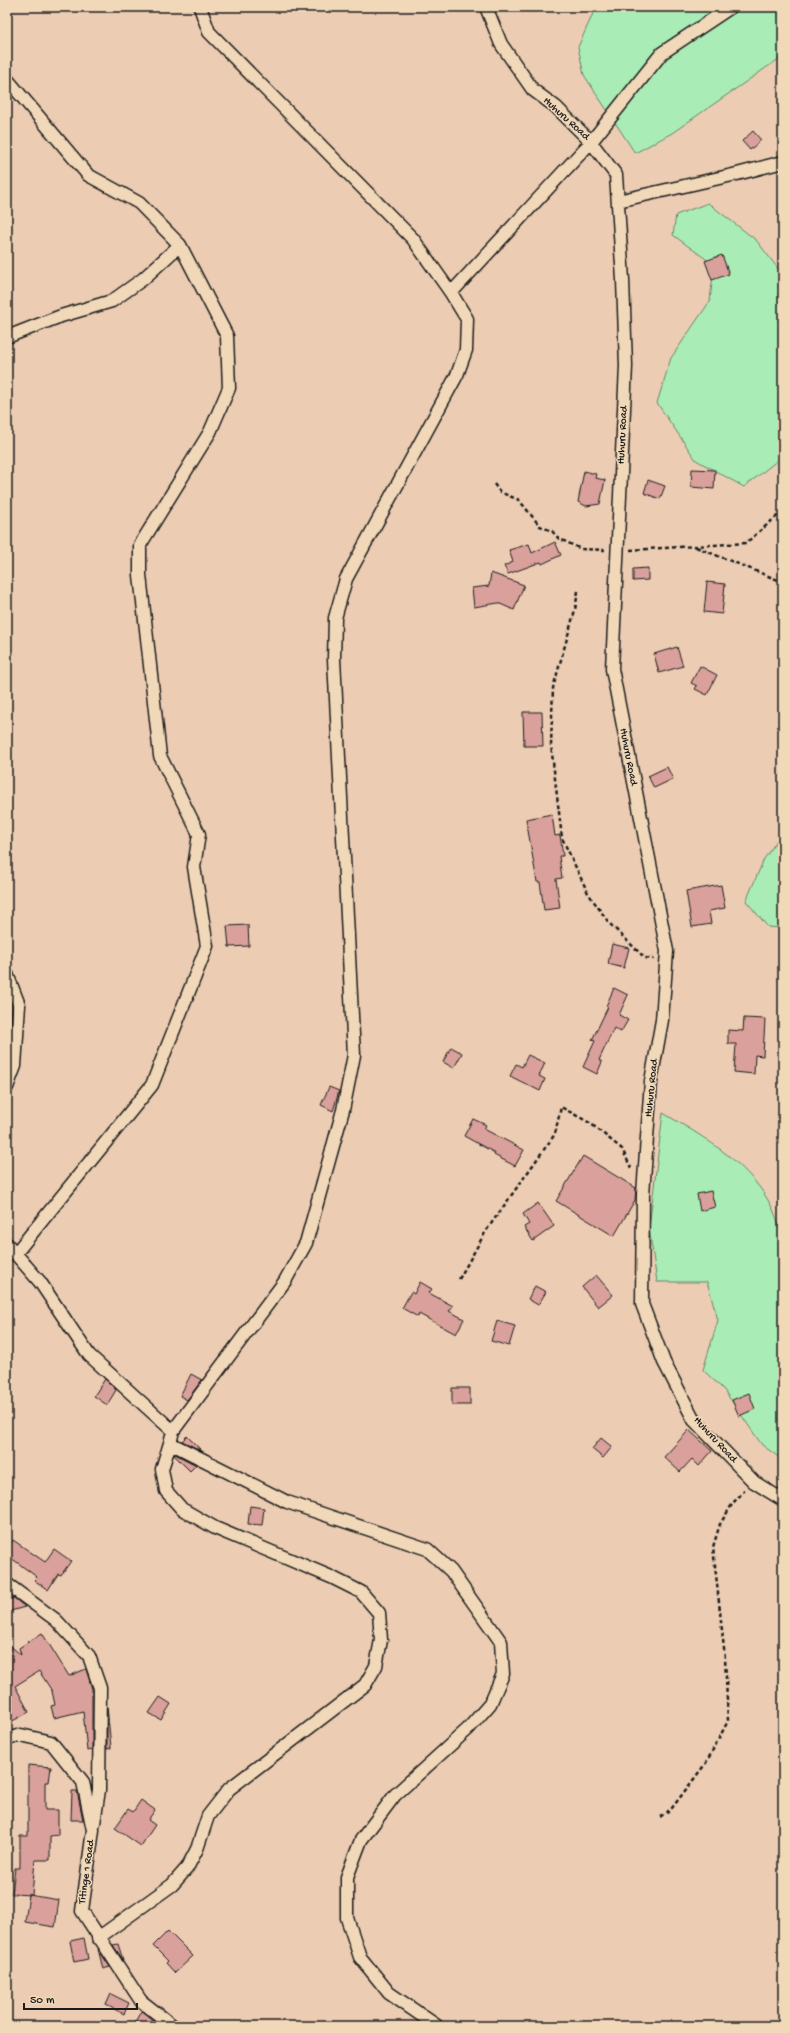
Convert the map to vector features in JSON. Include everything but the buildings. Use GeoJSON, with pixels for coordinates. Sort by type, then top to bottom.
{"type":"FeatureCollection","features":[{"type":"Feature","properties":{"kind":"street"},"geometry":{"type":"LineString","coordinates":[[98,1938],[172,1885],[188,1868],[197,1849],[208,1816],[229,1789],[365,1685],[376,1666],[381,1640],[379,1612],[361,1592],[331,1577],[215,1528],[182,1509],[166,1491],[162,1469],[171,1437],[285,1281],[306,1243],[343,1110],[354,1055],[334,659],[335,618],[346,580],[457,375],[466,350],[467,319],[451,293],[413,239],[209,32],[200,7]]}},
{"type":"Feature","properties":{"kind":"street","name":"Huhuru Road"},"geometry":{"type":"LineString","coordinates":[[486,7],[501,44],[533,90],[556,107],[591,142],[616,175],[626,366],[612,669],[668,951],[662,1020],[651,1081],[643,1194],[642,1304],[664,1362],[694,1420],[754,1482],[783,1500]]}},
{"type":"Feature","properties":{"kind":"street"},"geometry":{"type":"LineString","coordinates":[[451,293],[591,142],[662,53],[731,7]]}},
{"type":"Feature","properties":{"kind":"street"},"geometry":{"type":"LineString","coordinates":[[7,79],[88,175],[139,203],[180,245],[227,336],[229,388],[210,432],[140,545],[140,575],[160,756],[199,834],[194,867],[208,946],[152,1085],[15,1254]]}},
{"type":"Feature","properties":{"kind":"street"},"geometry":{"type":"LineString","coordinates":[[618,201],[783,162]]}},
{"type":"Feature","properties":{"kind":"street"},"geometry":{"type":"LineString","coordinates":[[7,336],[61,316],[112,301],[143,279],[180,245]]}},
{"type":"Feature","properties":{"kind":"street"},"geometry":{"type":"LineString","coordinates":[[7,974],[19,1005],[15,1066],[7,1087]]}},
{"type":"Feature","properties":{"kind":"street"},"geometry":{"type":"LineString","coordinates":[[7,1244],[40,1282],[89,1355],[171,1437],[287,1502],[427,1549],[451,1571],[501,1642],[503,1674],[490,1704],[468,1729],[394,1795],[361,1840],[347,1876],[346,1918],[360,1957],[389,1994],[437,2026]]}},
{"type":"Feature","properties":{"kind":"street"},"geometry":{"type":"LineString","coordinates":[[7,1584],[56,1620],[89,1656],[100,1688],[99,1790],[93,1830]]}},
{"type":"Feature","properties":{"kind":"street","name":"Titinge 1 Road"},"geometry":{"type":"LineString","coordinates":[[7,1739],[21,1736],[51,1742],[83,1782],[93,1830],[82,1911],[98,1938],[141,2001],[173,2026]]}},
{"type":"Feature","properties":{"kind":"path"},"geometry":{"type":"LineString","coordinates":[[494,484],[500,492],[519,500],[540,526],[552,531],[558,538],[581,549],[617,551],[746,544],[783,511]]}},
{"type":"Feature","properties":{"kind":"path"},"geometry":{"type":"LineString","coordinates":[[694,546],[783,582]]}},
{"type":"Feature","properties":{"kind":"path"},"geometry":{"type":"LineString","coordinates":[[578,591],[575,610],[553,688],[551,745],[562,838],[588,893],[609,923],[645,958],[667,960]]}},
{"type":"Feature","properties":{"kind":"path"},"geometry":{"type":"LineString","coordinates":[[458,1279],[486,1231],[555,1134],[561,1107],[590,1123],[622,1149],[643,1194]]}},
{"type":"Feature","properties":{"kind":"path"},"geometry":{"type":"LineString","coordinates":[[660,1817],[672,1808],[706,1763],[728,1721],[725,1658],[713,1547],[720,1524],[733,1503],[754,1482]]}},
{"type":"Feature","properties":{"kind":"green space"},"geometry":{"type":"Polygon","coordinates":[[[596,7],[783,7],[783,56],[672,133],[635,153],[584,75],[578,47],[596,7]]]}},
{"type":"Feature","properties":{"kind":"green space"},"geometry":{"type":"Polygon","coordinates":[[[708,203],[756,240],[783,275],[783,456],[744,487],[696,460],[657,403],[671,358],[710,301],[714,265],[673,235],[676,215],[708,203]]]}},
{"type":"Feature","properties":{"kind":"green space"},"geometry":{"type":"Polygon","coordinates":[[[783,832],[783,928],[768,927],[746,901],[764,859],[783,832]]]}},
{"type":"Feature","properties":{"kind":"green space"},"geometry":{"type":"Polygon","coordinates":[[[663,1113],[722,1150],[739,1165],[755,1181],[767,1199],[777,1220],[783,1243],[783,1460],[762,1445],[724,1390],[703,1370],[718,1320],[707,1282],[657,1282],[649,1228],[663,1113]]]}}]}
